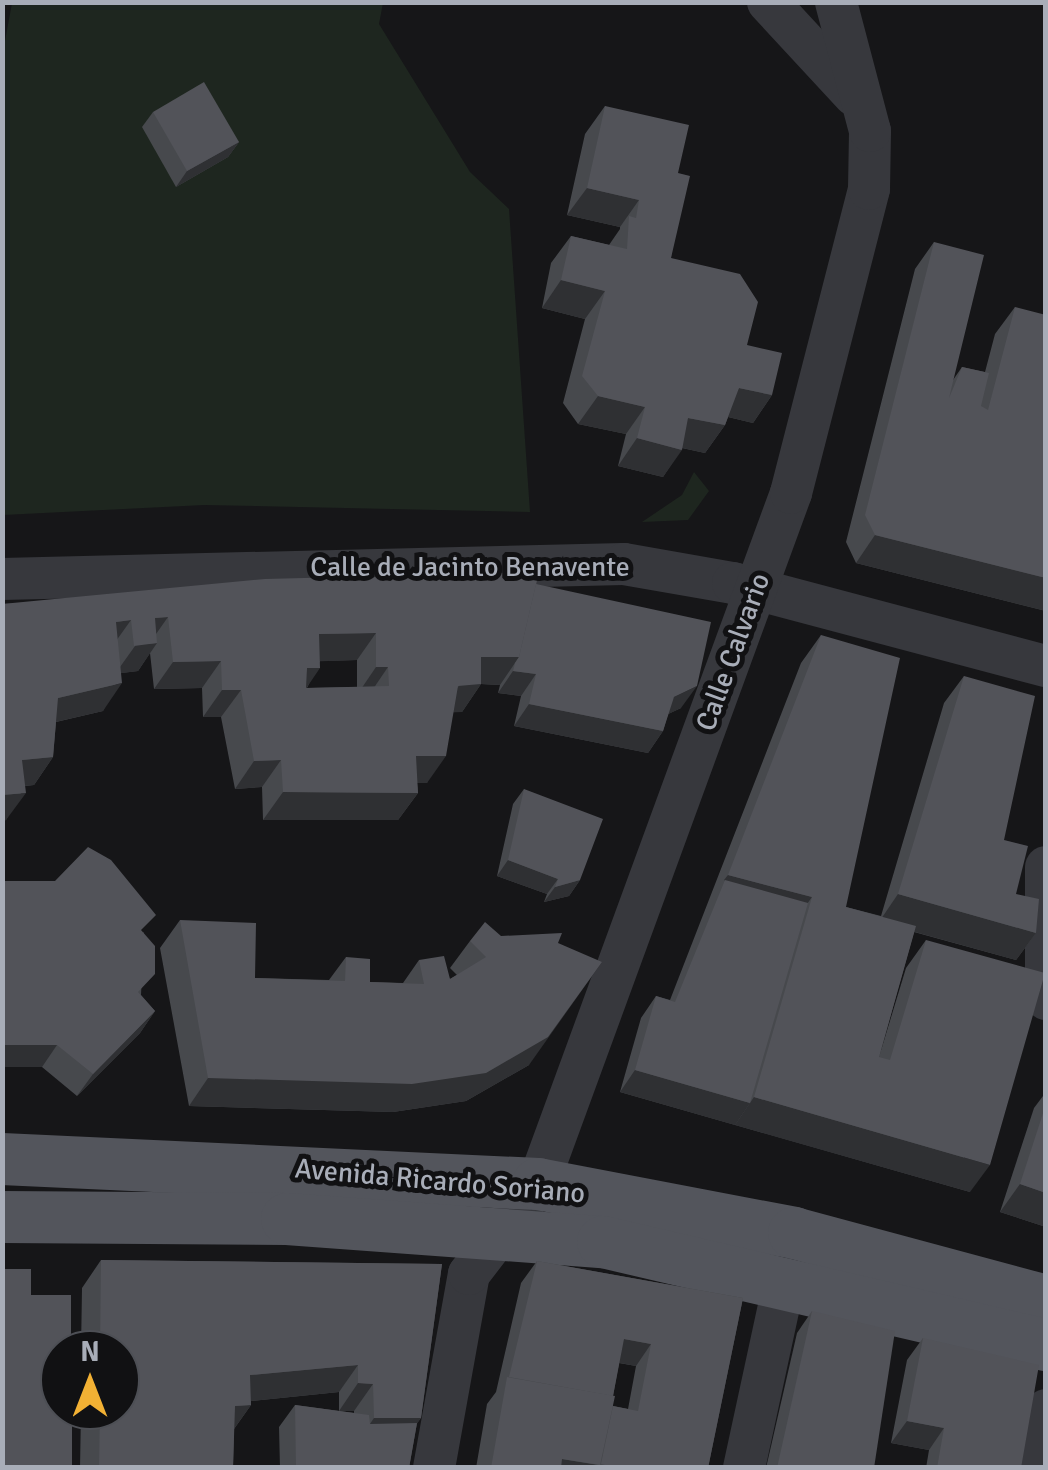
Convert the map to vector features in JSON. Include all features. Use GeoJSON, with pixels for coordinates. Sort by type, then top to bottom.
{"type":"FeatureCollection","features":[{"type":"Feature","properties":{"kind":"main road","name":"Avenida Ricardo Soriano"},"geometry":{"type":"LineString","coordinates":[[2,1159],[538,1184],[794,1233],[1046,1301]]}},
{"type":"Feature","properties":{"kind":"main road"},"geometry":{"type":"LineString","coordinates":[[538,1184],[569,1224],[603,1242]]}},
{"type":"Feature","properties":{"kind":"main road","name":"Avenida Ricardo Soriano"},"geometry":{"type":"LineString","coordinates":[[2,1218],[495,1232],[603,1242],[785,1279],[1046,1344]]}},
{"type":"Feature","properties":{"kind":"street"},"geometry":{"type":"LineString","coordinates":[[768,2],[864,106]]}},
{"type":"Feature","properties":{"kind":"street","name":"Calle Calvario"},"geometry":{"type":"LineString","coordinates":[[538,1184],[756,590],[862,221],[871,158],[864,106],[836,2]]}},
{"type":"Feature","properties":{"kind":"street","name":"Calle de Jacinto Benavente"},"geometry":{"type":"LineString","coordinates":[[2,579],[624,564],[756,590],[1046,666]]}},
{"type":"Feature","properties":{"kind":"street"},"geometry":{"type":"LineString","coordinates":[[1046,867],[1046,999]]}},
{"type":"Feature","properties":{"kind":"street"},"geometry":{"type":"LineString","coordinates":[[434,1468],[468,1274],[495,1232],[538,1184]]}},
{"type":"Feature","properties":{"kind":"street"},"geometry":{"type":"LineString","coordinates":[[744,1468],[785,1279]]}},
{"type":"Feature","properties":{"kind":"street"},"geometry":{"type":"LineString","coordinates":[[1035,1468],[1046,1410]]}},
{"type":"Feature","properties":{"kind":"shaded area"},"geometry":{"type":"Polygon","coordinates":[[[12,3],[383,3],[379,24],[470,172],[509,209],[530,512],[204,505],[3,515],[2,57],[12,3]]]}},
{"type":"Feature","properties":{"kind":"shaded area"},"geometry":{"type":"Polygon","coordinates":[[[694,472],[709,491],[688,520],[642,522],[682,495],[694,472]]]}},
{"type":"Feature","properties":{"kind":"building"},"geometry":{"type":"Polygon","coordinates":[[[204,82],[239,142],[187,171],[153,112],[204,82]]]}},
{"type":"Feature","properties":{"kind":"building"},"geometry":{"type":"Polygon","coordinates":[[[605,106],[689,125],[678,173],[690,176],[671,258],[740,274],[758,302],[747,345],[782,353],[772,395],[739,388],[725,425],[688,418],[682,450],[637,438],[645,407],[598,396],[582,376],[605,291],[561,280],[571,236],[627,249],[629,216],[636,218],[639,200],[587,188],[605,106]]]}},
{"type":"Feature","properties":{"kind":"building"},"geometry":{"type":"Polygon","coordinates":[[[934,242],[984,255],[949,398],[962,367],[989,373],[981,406],[988,410],[1015,307],[1046,315],[1046,578],[875,535],[865,515],[934,242]]]}},
{"type":"Feature","properties":{"kind":"building"},"geometry":{"type":"Polygon","coordinates":[[[539,572],[519,657],[481,657],[481,684],[458,686],[446,756],[416,756],[418,793],[283,792],[281,760],[254,761],[241,690],[222,690],[221,661],[173,662],[168,617],[155,618],[157,643],[134,646],[131,620],[116,622],[122,683],[58,698],[53,757],[22,760],[26,793],[2,795],[2,604],[265,579],[539,572]],[[376,633],[319,634],[320,668],[307,668],[306,688],[389,686],[388,667],[376,667],[376,633]]]}},
{"type":"Feature","properties":{"kind":"building"},"geometry":{"type":"Polygon","coordinates":[[[536,584],[711,622],[697,686],[674,697],[663,731],[529,704],[536,674],[513,671],[536,584]]]}},
{"type":"Feature","properties":{"kind":"building"},"geometry":{"type":"Polygon","coordinates":[[[821,635],[900,658],[846,907],[916,926],[879,1057],[890,1060],[926,940],[1045,973],[990,1165],[754,1097],[812,897],[728,875],[821,635]]]}},
{"type":"Feature","properties":{"kind":"building"},"geometry":{"type":"Polygon","coordinates":[[[964,676],[1035,696],[1004,840],[1028,846],[1016,894],[1039,899],[1036,933],[898,894],[964,676]]]}},
{"type":"Feature","properties":{"kind":"building"},"geometry":{"type":"Polygon","coordinates":[[[524,789],[603,819],[580,880],[555,887],[558,879],[508,860],[524,789]]]}},
{"type":"Feature","properties":{"kind":"building"},"geometry":{"type":"Polygon","coordinates":[[[88,847],[111,860],[156,915],[141,930],[155,946],[155,974],[138,992],[155,1011],[93,1074],[57,1045],[2,1045],[2,881],[55,881],[88,847]]]}},
{"type":"Feature","properties":{"kind":"building"},"geometry":{"type":"Polygon","coordinates":[[[725,880],[808,903],[750,1103],[635,1070],[656,996],[675,1002],[725,880]]]}},
{"type":"Feature","properties":{"kind":"building"},"geometry":{"type":"Polygon","coordinates":[[[180,920],[256,923],[255,978],[345,981],[346,957],[370,959],[370,982],[424,984],[419,960],[444,956],[450,979],[486,957],[470,941],[485,922],[501,936],[562,933],[558,943],[602,962],[548,1037],[486,1073],[412,1084],[208,1078],[180,920]]]}},
{"type":"Feature","properties":{"kind":"building"},"geometry":{"type":"Polygon","coordinates":[[[1046,1104],[1046,1193],[1020,1184],[1046,1104]]]}},
{"type":"Feature","properties":{"kind":"building"},"geometry":{"type":"Polygon","coordinates":[[[101,1260],[442,1264],[421,1418],[374,1418],[373,1384],[358,1383],[358,1365],[250,1375],[251,1405],[235,1406],[233,1468],[99,1468],[100,1430],[140,1430],[140,1330],[100,1330],[101,1260]]]}},
{"type":"Feature","properties":{"kind":"building"},"geometry":{"type":"Polygon","coordinates":[[[537,1261],[743,1298],[708,1468],[616,1468],[601,1464],[613,1406],[638,1411],[651,1344],[624,1339],[613,1396],[509,1377],[537,1261]]]}},
{"type":"Feature","properties":{"kind":"building"},"geometry":{"type":"Polygon","coordinates":[[[2,1269],[31,1269],[31,1295],[71,1295],[71,1330],[40,1330],[40,1430],[72,1430],[72,1468],[2,1468],[2,1269]]]}},
{"type":"Feature","properties":{"kind":"building"},"geometry":{"type":"Polygon","coordinates":[[[812,1311],[895,1331],[874,1468],[777,1468],[812,1311]]]}},
{"type":"Feature","properties":{"kind":"building"},"geometry":{"type":"Polygon","coordinates":[[[923,1338],[1039,1365],[1021,1468],[937,1468],[944,1428],[907,1421],[923,1338]]]}},
{"type":"Feature","properties":{"kind":"building"},"geometry":{"type":"Polygon","coordinates":[[[507,1377],[615,1396],[600,1465],[562,1459],[561,1468],[491,1468],[507,1377]]]}},
{"type":"Feature","properties":{"kind":"building"},"geometry":{"type":"Polygon","coordinates":[[[295,1405],[369,1415],[370,1424],[417,1423],[409,1468],[296,1468],[295,1405]]]}}]}
